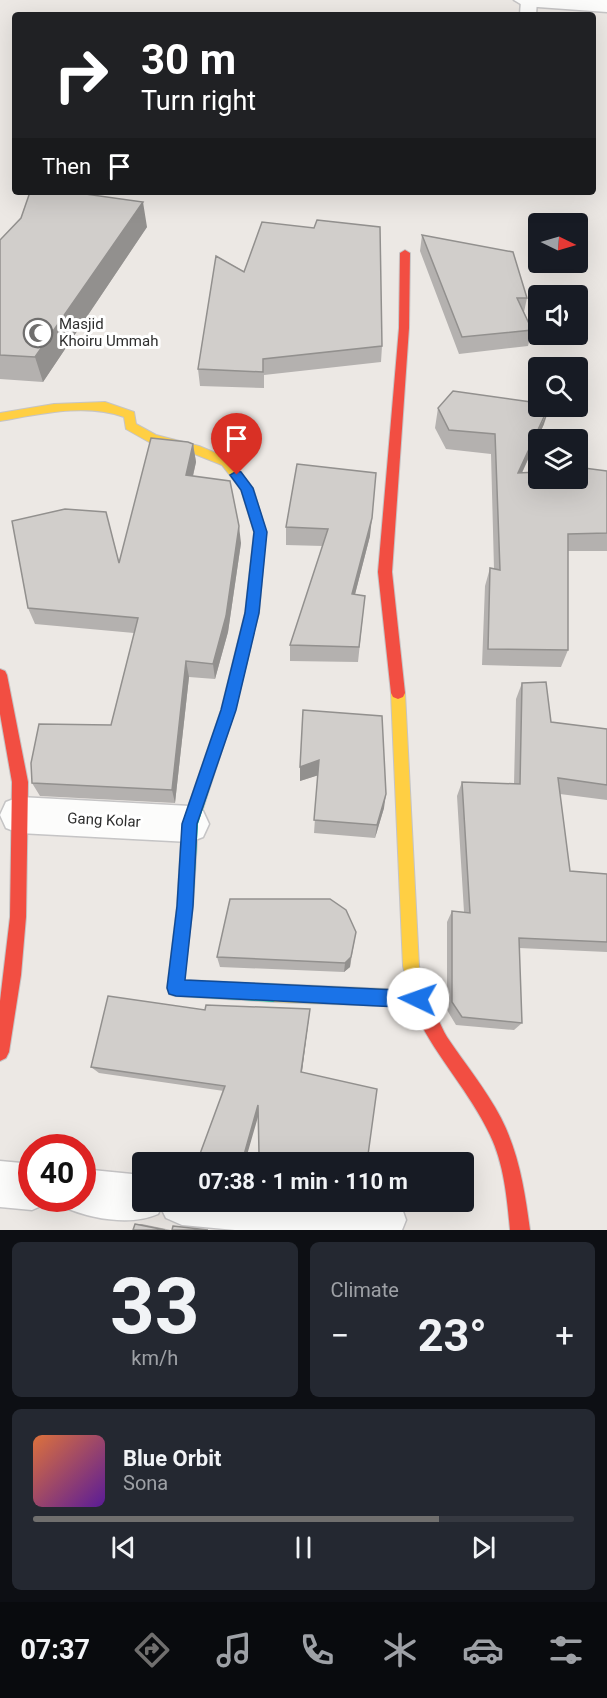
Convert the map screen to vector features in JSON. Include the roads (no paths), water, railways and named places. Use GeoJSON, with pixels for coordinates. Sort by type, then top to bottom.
{"type":"FeatureCollection","features":[{"type":"Feature","properties":{"kind":"street"},"geometry":{"type":"LineString","coordinates":[[524,0],[607,6]]}},
{"type":"Feature","properties":{"kind":"street"},"geometry":{"type":"LineString","coordinates":[[405,253],[404,328],[385,572],[397,663],[411,966],[418,999],[432,1031],[490,1115],[514,1176],[520,1230]]}},
{"type":"Feature","properties":{"kind":"street"},"geometry":{"type":"LineString","coordinates":[[0,417],[54,408],[105,406],[130,416],[130,426],[153,439],[195,449],[226,462],[247,488],[260,532],[252,613],[231,699],[190,824],[185,906],[176,988],[418,999]]}},
{"type":"Feature","properties":{"kind":"street"},"geometry":{"type":"LineString","coordinates":[[0,675],[20,782],[18,917],[13,975],[0,1052]]}},
{"type":"Feature","properties":{"kind":"street","name":"Gang Kolar"},"geometry":{"type":"LineString","coordinates":[[18,815],[190,824]]}},
{"type":"Feature","properties":{"kind":"street"},"geometry":{"type":"LineString","coordinates":[[0,1185],[18,1186]]}},
{"type":"Feature","properties":{"kind":"street"},"geometry":{"type":"LineString","coordinates":[[96,1193],[132,1197]]}},
{"type":"Feature","properties":{"kind":"street"},"geometry":{"type":"LineString","coordinates":[[294,1212],[383,1220]]}},
{"type":"Feature","properties":{"kind":"place","name":"Masjid Khoiru Ummah"},"geometry":{"type":"Point","coordinates":[38,333]}}]}
